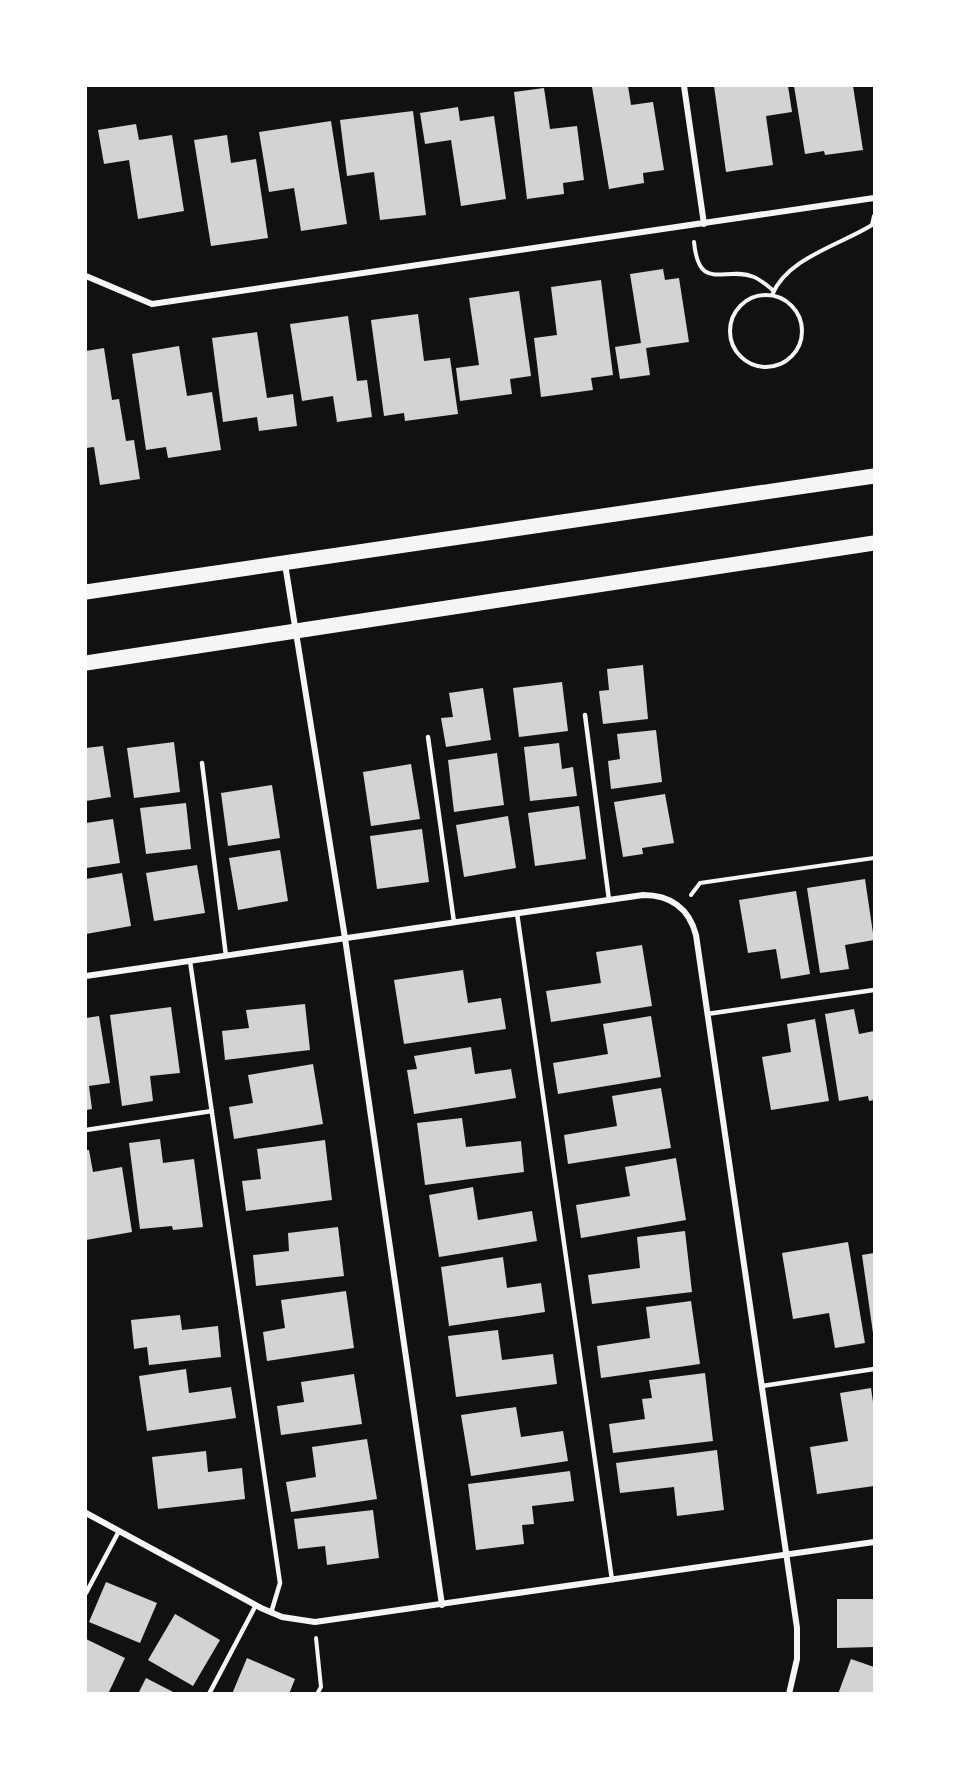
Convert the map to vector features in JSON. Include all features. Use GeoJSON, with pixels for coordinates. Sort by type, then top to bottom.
{"type":"FeatureCollection","features":[{"type":"Feature","properties":{"kind":"main road"},"geometry":{"type":"LineString","coordinates":[[86,592],[874,476]]}},
{"type":"Feature","properties":{"kind":"main road"},"geometry":{"type":"LineString","coordinates":[[86,663],[295,629],[874,543]]}},
{"type":"Feature","properties":{"kind":"street"},"geometry":{"type":"LineString","coordinates":[[684,86],[704,224]]}},
{"type":"Feature","properties":{"kind":"street"},"geometry":{"type":"LineString","coordinates":[[86,276],[152,304],[874,198]]}},
{"type":"Feature","properties":{"kind":"street"},"geometry":{"type":"LineString","coordinates":[[285,564],[345,938],[442,1605]]}},
{"type":"Feature","properties":{"kind":"street"},"geometry":{"type":"LineString","coordinates":[[86,976],[609,900],[654,895],[670,900],[682,908],[696,935],[786,1555],[798,1650],[789,1694]]}},
{"type":"Feature","properties":{"kind":"street"},"geometry":{"type":"LineString","coordinates":[[86,1513],[255,1605],[272,1613],[315,1622],[874,1542]]}},
{"type":"Feature","properties":{"kind":"lane"},"geometry":{"type":"LineString","coordinates":[[585,715],[609,900]]}},
{"type":"Feature","properties":{"kind":"lane"},"geometry":{"type":"LineString","coordinates":[[428,737],[454,922]]}},
{"type":"Feature","properties":{"kind":"lane"},"geometry":{"type":"LineString","coordinates":[[202,764],[226,956]]}},
{"type":"Feature","properties":{"kind":"lane"},"geometry":{"type":"LineString","coordinates":[[517,913],[612,1580]]}},
{"type":"Feature","properties":{"kind":"lane"},"geometry":{"type":"LineString","coordinates":[[190,961],[280,1583],[272,1613]]}},
{"type":"Feature","properties":{"kind":"lane"},"geometry":{"type":"LineString","coordinates":[[707,1014],[874,990]]}},
{"type":"Feature","properties":{"kind":"lane"},"geometry":{"type":"LineString","coordinates":[[86,1130],[212,1111]]}},
{"type":"Feature","properties":{"kind":"lane"},"geometry":{"type":"LineString","coordinates":[[762,1386],[874,1369]]}},
{"type":"Feature","properties":{"kind":"lane"},"geometry":{"type":"LineString","coordinates":[[86,1593],[119,1531]]}},
{"type":"Feature","properties":{"kind":"lane"},"geometry":{"type":"LineString","coordinates":[[209,1694],[255,1605]]}},
{"type":"Feature","properties":{"kind":"path"},"geometry":{"type":"LineString","coordinates":[[692,225],[695,258],[704,270],[719,277],[753,277],[773,293],[785,300],[794,308],[802,328],[802,339],[798,349],[783,364],[769,368],[755,366],[742,359],[733,348],[729,334],[730,320],[737,307],[749,298],[773,293],[790,269],[872,225],[874,214]]}},
{"type":"Feature","properties":{"kind":"path"},"geometry":{"type":"LineString","coordinates":[[682,908],[700,883],[874,858]]}},
{"type":"Feature","properties":{"kind":"path"},"geometry":{"type":"LineString","coordinates":[[315,1622],[321,1687],[317,1694]]}},
{"type":"Feature","properties":{"kind":"building"},"geometry":{"type":"Polygon","coordinates":[[[628,86],[631,105],[653,102],[664,170],[643,173],[644,183],[609,189],[592,87],[628,86]]]}},
{"type":"Feature","properties":{"kind":"building"},"geometry":{"type":"Polygon","coordinates":[[[714,86],[788,86],[792,112],[766,116],[773,165],[726,172],[714,86]]]}},
{"type":"Feature","properties":{"kind":"building"},"geometry":{"type":"Polygon","coordinates":[[[794,86],[853,86],[863,150],[825,155],[824,151],[805,154],[794,86]]]}},
{"type":"Feature","properties":{"kind":"building"},"geometry":{"type":"Polygon","coordinates":[[[544,88],[550,129],[577,126],[584,180],[563,183],[564,194],[527,199],[514,92],[544,88]]]}},
{"type":"Feature","properties":{"kind":"building"},"geometry":{"type":"Polygon","coordinates":[[[458,107],[460,121],[494,116],[506,199],[461,206],[451,140],[425,144],[420,113],[458,107]]]}},
{"type":"Feature","properties":{"kind":"building"},"geometry":{"type":"Polygon","coordinates":[[[413,111],[426,215],[380,220],[374,172],[347,176],[340,120],[413,111]]]}},
{"type":"Feature","properties":{"kind":"building"},"geometry":{"type":"Polygon","coordinates":[[[331,121],[347,224],[301,231],[294,188],[269,192],[259,132],[331,121]]]}},
{"type":"Feature","properties":{"kind":"building"},"geometry":{"type":"Polygon","coordinates":[[[136,124],[139,140],[172,135],[184,211],[138,219],[129,160],[104,164],[98,130],[136,124]]]}},
{"type":"Feature","properties":{"kind":"building"},"geometry":{"type":"Polygon","coordinates":[[[227,135],[231,163],[256,159],[268,238],[211,246],[194,140],[227,135]]]}},
{"type":"Feature","properties":{"kind":"building"},"geometry":{"type":"Polygon","coordinates":[[[663,269],[665,280],[679,278],[689,342],[646,348],[650,375],[620,379],[615,347],[641,343],[630,274],[663,269]]]}},
{"type":"Feature","properties":{"kind":"building"},"geometry":{"type":"Polygon","coordinates":[[[601,280],[613,375],[591,378],[593,390],[541,397],[534,338],[557,335],[551,287],[601,280]]]}},
{"type":"Feature","properties":{"kind":"building"},"geometry":{"type":"Polygon","coordinates":[[[519,291],[531,376],[510,379],[512,394],[460,401],[456,368],[479,365],[469,298],[519,291]]]}},
{"type":"Feature","properties":{"kind":"building"},"geometry":{"type":"Polygon","coordinates":[[[418,314],[424,361],[450,358],[458,414],[405,421],[404,413],[384,416],[371,320],[418,314]]]}},
{"type":"Feature","properties":{"kind":"building"},"geometry":{"type":"Polygon","coordinates":[[[348,316],[357,381],[367,380],[372,417],[337,422],[333,396],[302,401],[290,324],[348,316]]]}},
{"type":"Feature","properties":{"kind":"building"},"geometry":{"type":"Polygon","coordinates":[[[257,332],[267,398],[293,394],[297,426],[259,431],[257,417],[223,422],[212,338],[257,332]]]}},
{"type":"Feature","properties":{"kind":"building"},"geometry":{"type":"Polygon","coordinates":[[[179,346],[187,396],[212,392],[221,450],[168,458],[166,447],[146,450],[132,354],[179,346]]]}},
{"type":"Feature","properties":{"kind":"building"},"geometry":{"type":"Polygon","coordinates":[[[104,348],[112,400],[119,399],[126,441],[134,440],[140,479],[100,485],[94,447],[86,448],[86,351],[104,348]]]}},
{"type":"Feature","properties":{"kind":"building"},"geometry":{"type":"Polygon","coordinates":[[[643,665],[648,719],[603,724],[599,691],[609,690],[607,669],[643,665]]]}},
{"type":"Feature","properties":{"kind":"building"},"geometry":{"type":"Polygon","coordinates":[[[562,682],[568,731],[519,737],[513,688],[562,682]]]}},
{"type":"Feature","properties":{"kind":"building"},"geometry":{"type":"Polygon","coordinates":[[[483,688],[491,740],[446,747],[441,718],[453,717],[449,693],[483,688]]]}},
{"type":"Feature","properties":{"kind":"building"},"geometry":{"type":"Polygon","coordinates":[[[656,730],[662,782],[611,789],[608,761],[620,759],[617,734],[656,730]]]}},
{"type":"Feature","properties":{"kind":"building"},"geometry":{"type":"Polygon","coordinates":[[[174,742],[180,792],[134,798],[127,748],[174,742]]]}},
{"type":"Feature","properties":{"kind":"building"},"geometry":{"type":"Polygon","coordinates":[[[559,743],[562,769],[573,767],[577,796],[530,801],[524,747],[559,743]]]}},
{"type":"Feature","properties":{"kind":"building"},"geometry":{"type":"Polygon","coordinates":[[[103,746],[111,797],[86,801],[86,748],[103,746]]]}},
{"type":"Feature","properties":{"kind":"building"},"geometry":{"type":"Polygon","coordinates":[[[497,753],[504,805],[454,812],[448,760],[497,753]]]}},
{"type":"Feature","properties":{"kind":"building"},"geometry":{"type":"Polygon","coordinates":[[[411,764],[420,819],[371,826],[363,772],[411,764]]]}},
{"type":"Feature","properties":{"kind":"building"},"geometry":{"type":"Polygon","coordinates":[[[272,785],[280,838],[228,846],[221,793],[272,785]]]}},
{"type":"Feature","properties":{"kind":"building"},"geometry":{"type":"Polygon","coordinates":[[[665,794],[674,843],[642,848],[643,854],[623,857],[614,802],[665,794]]]}},
{"type":"Feature","properties":{"kind":"building"},"geometry":{"type":"Polygon","coordinates":[[[186,803],[191,849],[146,854],[140,808],[186,803]]]}},
{"type":"Feature","properties":{"kind":"building"},"geometry":{"type":"Polygon","coordinates":[[[579,806],[586,859],[535,866],[528,813],[579,806]]]}},
{"type":"Feature","properties":{"kind":"building"},"geometry":{"type":"Polygon","coordinates":[[[508,816],[516,868],[464,877],[456,825],[508,816]]]}},
{"type":"Feature","properties":{"kind":"building"},"geometry":{"type":"Polygon","coordinates":[[[113,819],[120,863],[86,868],[86,823],[113,819]]]}},
{"type":"Feature","properties":{"kind":"building"},"geometry":{"type":"Polygon","coordinates":[[[422,829],[429,882],[377,889],[370,836],[422,829]]]}},
{"type":"Feature","properties":{"kind":"building"},"geometry":{"type":"Polygon","coordinates":[[[280,850],[288,901],[238,910],[229,858],[280,850]]]}},
{"type":"Feature","properties":{"kind":"building"},"geometry":{"type":"Polygon","coordinates":[[[197,865],[205,913],[154,921],[146,873],[197,865]]]}},
{"type":"Feature","properties":{"kind":"building"},"geometry":{"type":"Polygon","coordinates":[[[122,873],[131,926],[86,934],[86,879],[122,873]]]}},
{"type":"Feature","properties":{"kind":"building"},"geometry":{"type":"Polygon","coordinates":[[[865,879],[874,940],[845,945],[849,969],[820,973],[807,888],[865,879]]]}},
{"type":"Feature","properties":{"kind":"building"},"geometry":{"type":"Polygon","coordinates":[[[796,891],[810,974],[781,979],[776,949],[748,953],[739,900],[796,891]]]}},
{"type":"Feature","properties":{"kind":"building"},"geometry":{"type":"Polygon","coordinates":[[[642,945],[652,1006],[551,1022],[546,991],[601,983],[596,952],[642,945]]]}},
{"type":"Feature","properties":{"kind":"building"},"geometry":{"type":"Polygon","coordinates":[[[463,970],[468,1003],[501,998],[506,1029],[404,1044],[394,980],[463,970]]]}},
{"type":"Feature","properties":{"kind":"building"},"geometry":{"type":"Polygon","coordinates":[[[305,1004],[310,1050],[225,1060],[222,1031],[249,1028],[246,1010],[305,1004]]]}},
{"type":"Feature","properties":{"kind":"building"},"geometry":{"type":"Polygon","coordinates":[[[171,1007],[180,1073],[150,1076],[153,1101],[122,1106],[110,1015],[171,1007]]]}},
{"type":"Feature","properties":{"kind":"building"},"geometry":{"type":"Polygon","coordinates":[[[854,1009],[859,1034],[874,1031],[874,1100],[869,1101],[868,1096],[839,1101],[825,1014],[854,1009]]]}},
{"type":"Feature","properties":{"kind":"building"},"geometry":{"type":"Polygon","coordinates":[[[99,1016],[110,1083],[89,1086],[92,1109],[86,1110],[86,1018],[99,1016]]]}},
{"type":"Feature","properties":{"kind":"building"},"geometry":{"type":"Polygon","coordinates":[[[651,1016],[661,1077],[558,1094],[553,1063],[608,1054],[603,1024],[651,1016]]]}},
{"type":"Feature","properties":{"kind":"building"},"geometry":{"type":"Polygon","coordinates":[[[815,1019],[829,1101],[771,1110],[762,1057],[791,1052],[787,1024],[815,1019]]]}},
{"type":"Feature","properties":{"kind":"building"},"geometry":{"type":"Polygon","coordinates":[[[471,1047],[475,1074],[511,1069],[516,1098],[414,1114],[407,1070],[417,1069],[414,1056],[471,1047]]]}},
{"type":"Feature","properties":{"kind":"building"},"geometry":{"type":"Polygon","coordinates":[[[313,1064],[323,1124],[234,1139],[229,1107],[253,1103],[248,1075],[313,1064]]]}},
{"type":"Feature","properties":{"kind":"building"},"geometry":{"type":"Polygon","coordinates":[[[661,1088],[671,1148],[568,1164],[564,1135],[617,1126],[612,1096],[661,1088]]]}},
{"type":"Feature","properties":{"kind":"building"},"geometry":{"type":"Polygon","coordinates":[[[462,1118],[466,1147],[521,1141],[524,1172],[425,1185],[417,1123],[462,1118]]]}},
{"type":"Feature","properties":{"kind":"building"},"geometry":{"type":"Polygon","coordinates":[[[160,1139],[163,1163],[194,1159],[203,1227],[173,1230],[172,1226],[140,1229],[129,1143],[160,1139]]]}},
{"type":"Feature","properties":{"kind":"building"},"geometry":{"type":"Polygon","coordinates":[[[325,1140],[332,1200],[246,1211],[242,1181],[261,1179],[257,1149],[325,1140]]]}},
{"type":"Feature","properties":{"kind":"building"},"geometry":{"type":"Polygon","coordinates":[[[86,1150],[89,1150],[93,1172],[122,1167],[132,1232],[86,1240],[86,1150]]]}},
{"type":"Feature","properties":{"kind":"building"},"geometry":{"type":"Polygon","coordinates":[[[676,1158],[686,1220],[581,1238],[576,1205],[630,1196],[625,1167],[676,1158]]]}},
{"type":"Feature","properties":{"kind":"building"},"geometry":{"type":"Polygon","coordinates":[[[473,1187],[478,1220],[532,1211],[537,1241],[439,1257],[429,1195],[473,1187]]]}},
{"type":"Feature","properties":{"kind":"building"},"geometry":{"type":"Polygon","coordinates":[[[338,1227],[344,1276],[256,1286],[253,1255],[289,1251],[288,1233],[338,1227]]]}},
{"type":"Feature","properties":{"kind":"building"},"geometry":{"type":"Polygon","coordinates":[[[685,1231],[692,1292],[592,1304],[588,1275],[640,1268],[637,1237],[685,1231]]]}},
{"type":"Feature","properties":{"kind":"building"},"geometry":{"type":"Polygon","coordinates":[[[848,1242],[865,1343],[835,1348],[829,1313],[793,1319],[782,1253],[848,1242]]]}},
{"type":"Feature","properties":{"kind":"building"},"geometry":{"type":"Polygon","coordinates":[[[874,1253],[874,1332],[873,1333],[862,1255],[874,1253]]]}},
{"type":"Feature","properties":{"kind":"building"},"geometry":{"type":"Polygon","coordinates":[[[503,1257],[507,1288],[541,1283],[545,1312],[449,1326],[441,1267],[503,1257]]]}},
{"type":"Feature","properties":{"kind":"building"},"geometry":{"type":"Polygon","coordinates":[[[346,1291],[354,1348],[267,1361],[263,1332],[285,1328],[281,1300],[346,1291]]]}},
{"type":"Feature","properties":{"kind":"building"},"geometry":{"type":"Polygon","coordinates":[[[691,1301],[700,1364],[601,1378],[597,1346],[650,1338],[646,1307],[691,1301]]]}},
{"type":"Feature","properties":{"kind":"building"},"geometry":{"type":"Polygon","coordinates":[[[180,1315],[182,1330],[218,1326],[221,1357],[149,1365],[147,1347],[134,1349],[131,1320],[180,1315]]]}},
{"type":"Feature","properties":{"kind":"building"},"geometry":{"type":"Polygon","coordinates":[[[498,1330],[502,1360],[553,1354],[557,1384],[456,1397],[448,1336],[498,1330]]]}},
{"type":"Feature","properties":{"kind":"building"},"geometry":{"type":"Polygon","coordinates":[[[186,1369],[189,1393],[231,1387],[236,1418],[147,1431],[139,1376],[186,1369]]]}},
{"type":"Feature","properties":{"kind":"building"},"geometry":{"type":"Polygon","coordinates":[[[705,1373],[713,1441],[613,1453],[609,1424],[645,1419],[642,1399],[652,1398],[649,1380],[705,1373]]]}},
{"type":"Feature","properties":{"kind":"building"},"geometry":{"type":"Polygon","coordinates":[[[354,1374],[362,1424],[281,1435],[277,1406],[304,1402],[301,1382],[354,1374]]]}},
{"type":"Feature","properties":{"kind":"building"},"geometry":{"type":"Polygon","coordinates":[[[871,1388],[874,1409],[874,1486],[817,1494],[810,1447],[848,1441],[840,1393],[871,1388]]]}},
{"type":"Feature","properties":{"kind":"building"},"geometry":{"type":"Polygon","coordinates":[[[516,1407],[521,1437],[563,1431],[568,1461],[471,1476],[461,1415],[516,1407]]]}},
{"type":"Feature","properties":{"kind":"building"},"geometry":{"type":"Polygon","coordinates":[[[367,1439],[377,1499],[291,1512],[286,1482],[316,1477],[312,1447],[367,1439]]]}},
{"type":"Feature","properties":{"kind":"building"},"geometry":{"type":"Polygon","coordinates":[[[717,1450],[724,1510],[677,1516],[674,1487],[620,1493],[616,1463],[717,1450]]]}},
{"type":"Feature","properties":{"kind":"building"},"geometry":{"type":"Polygon","coordinates":[[[206,1451],[208,1472],[242,1468],[245,1499],[158,1509],[152,1457],[206,1451]]]}},
{"type":"Feature","properties":{"kind":"building"},"geometry":{"type":"Polygon","coordinates":[[[570,1471],[574,1501],[532,1506],[534,1524],[522,1525],[524,1544],[476,1550],[468,1484],[570,1471]]]}},
{"type":"Feature","properties":{"kind":"building"},"geometry":{"type":"Polygon","coordinates":[[[373,1510],[379,1558],[327,1565],[325,1546],[298,1549],[294,1519],[373,1510]]]}},
{"type":"Feature","properties":{"kind":"building"},"geometry":{"type":"Polygon","coordinates":[[[106,1582],[157,1603],[140,1643],[89,1622],[106,1582]]]}},
{"type":"Feature","properties":{"kind":"building"},"geometry":{"type":"Polygon","coordinates":[[[837,1599],[874,1599],[874,1647],[837,1648],[837,1599]]]}},
{"type":"Feature","properties":{"kind":"building"},"geometry":{"type":"Polygon","coordinates":[[[175,1614],[220,1640],[193,1686],[148,1660],[175,1614]]]}},
{"type":"Feature","properties":{"kind":"building"},"geometry":{"type":"Polygon","coordinates":[[[86,1639],[125,1658],[108,1694],[86,1692],[86,1639]]]}},
{"type":"Feature","properties":{"kind":"building"},"geometry":{"type":"Polygon","coordinates":[[[247,1658],[295,1679],[289,1694],[232,1694],[247,1658]]]}},
{"type":"Feature","properties":{"kind":"building"},"geometry":{"type":"Polygon","coordinates":[[[851,1659],[874,1667],[874,1694],[838,1694],[851,1659]]]}},
{"type":"Feature","properties":{"kind":"building"},"geometry":{"type":"Polygon","coordinates":[[[146,1678],[177,1694],[138,1694],[146,1678]]]}}]}
